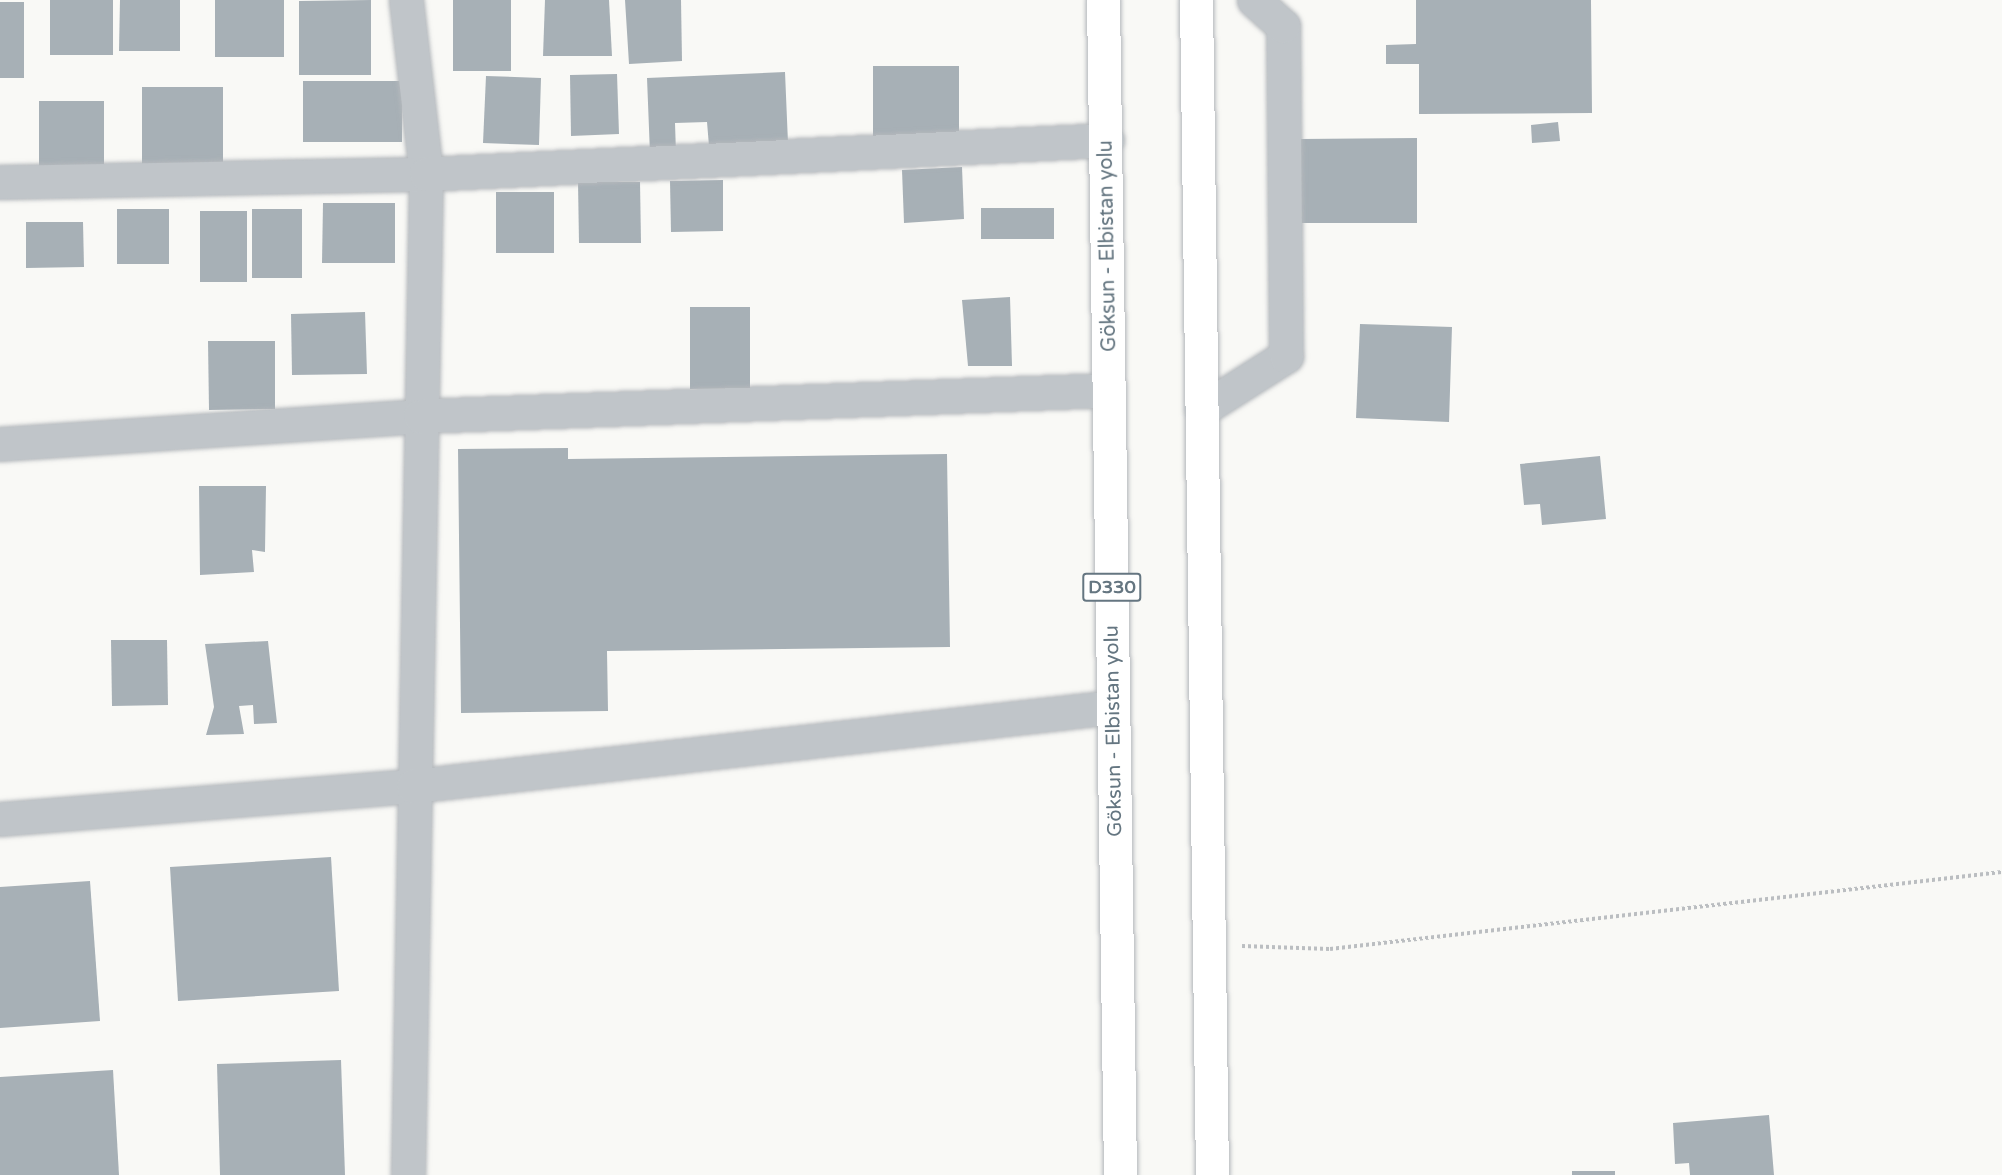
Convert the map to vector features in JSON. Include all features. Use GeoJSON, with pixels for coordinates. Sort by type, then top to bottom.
{"type":"FeatureCollection","features":[{"type":"Feature","properties":{"kind":"highway","name":"Göksun - Elbistan yolu"},"geometry":{"type":"LineString","coordinates":[[1103,0],[1107,141],[1119,1175]]}},
{"type":"Feature","properties":{"kind":"highway"},"geometry":{"type":"LineString","coordinates":[[1196,0],[1212,1175]]}},
{"type":"Feature","properties":{"kind":"street"},"geometry":{"type":"LineString","coordinates":[[406,0],[426,174],[413,786],[408,1175]]}},
{"type":"Feature","properties":{"kind":"street"},"geometry":{"type":"LineString","coordinates":[[1201,410],[1286,356],[1283,26],[1254,0]]}},
{"type":"Feature","properties":{"kind":"street"},"geometry":{"type":"LineString","coordinates":[[0,182],[426,174],[1107,141]]}},
{"type":"Feature","properties":{"kind":"street"},"geometry":{"type":"LineString","coordinates":[[0,444],[420,416],[1109,390]]}},
{"type":"Feature","properties":{"kind":"street"},"geometry":{"type":"LineString","coordinates":[[0,819],[413,786],[1113,707]]}},
{"type":"Feature","properties":{"kind":"path"},"geometry":{"type":"LineString","coordinates":[[1209,944],[1330,949],[2002,872]]}},
{"type":"Feature","properties":{"kind":"building"},"geometry":{"type":"Polygon","coordinates":[[[50,0],[113,0],[113,55],[50,55],[50,0]]]}},
{"type":"Feature","properties":{"kind":"building"},"geometry":{"type":"Polygon","coordinates":[[[120,0],[180,0],[180,51],[119,51],[120,0]]]}},
{"type":"Feature","properties":{"kind":"building"},"geometry":{"type":"Polygon","coordinates":[[[215,0],[284,0],[284,57],[215,57],[215,0]]]}},
{"type":"Feature","properties":{"kind":"building"},"geometry":{"type":"Polygon","coordinates":[[[371,0],[371,75],[299,75],[299,1],[371,0]]]}},
{"type":"Feature","properties":{"kind":"building"},"geometry":{"type":"Polygon","coordinates":[[[453,0],[511,0],[511,71],[453,71],[453,0]]]}},
{"type":"Feature","properties":{"kind":"building"},"geometry":{"type":"Polygon","coordinates":[[[545,0],[609,0],[612,56],[543,56],[545,0]]]}},
{"type":"Feature","properties":{"kind":"building"},"geometry":{"type":"Polygon","coordinates":[[[625,0],[681,0],[682,61],[629,64],[625,0]]]}},
{"type":"Feature","properties":{"kind":"building"},"geometry":{"type":"Polygon","coordinates":[[[1416,0],[1591,0],[1592,113],[1419,114],[1419,64],[1386,64],[1386,45],[1416,44],[1416,0]]]}},
{"type":"Feature","properties":{"kind":"building"},"geometry":{"type":"Polygon","coordinates":[[[0,2],[24,2],[24,78],[0,78],[0,2]]]}},
{"type":"Feature","properties":{"kind":"building"},"geometry":{"type":"Polygon","coordinates":[[[873,66],[959,66],[959,140],[873,140],[873,66]]]}},
{"type":"Feature","properties":{"kind":"building"},"geometry":{"type":"Polygon","coordinates":[[[785,72],[788,143],[709,146],[707,122],[675,123],[676,153],[650,154],[647,78],[785,72]]]}},
{"type":"Feature","properties":{"kind":"building"},"geometry":{"type":"Polygon","coordinates":[[[617,74],[619,134],[571,136],[570,75],[617,74]]]}},
{"type":"Feature","properties":{"kind":"building"},"geometry":{"type":"Polygon","coordinates":[[[486,76],[541,78],[539,145],[483,143],[486,76]]]}},
{"type":"Feature","properties":{"kind":"building"},"geometry":{"type":"Polygon","coordinates":[[[303,81],[402,81],[402,142],[303,142],[303,81]]]}},
{"type":"Feature","properties":{"kind":"building"},"geometry":{"type":"Polygon","coordinates":[[[142,87],[223,87],[223,173],[142,173],[142,87]]]}},
{"type":"Feature","properties":{"kind":"building"},"geometry":{"type":"Polygon","coordinates":[[[39,101],[104,101],[104,167],[39,167],[39,101]]]}},
{"type":"Feature","properties":{"kind":"building"},"geometry":{"type":"Polygon","coordinates":[[[1558,122],[1560,141],[1532,143],[1531,125],[1558,122]]]}},
{"type":"Feature","properties":{"kind":"building"},"geometry":{"type":"Polygon","coordinates":[[[1417,138],[1417,223],[1300,223],[1300,139],[1417,138]]]}},
{"type":"Feature","properties":{"kind":"building"},"geometry":{"type":"Polygon","coordinates":[[[962,167],[964,219],[904,223],[902,170],[962,167]]]}},
{"type":"Feature","properties":{"kind":"building"},"geometry":{"type":"Polygon","coordinates":[[[723,180],[723,231],[671,232],[670,181],[723,180]]]}},
{"type":"Feature","properties":{"kind":"building"},"geometry":{"type":"Polygon","coordinates":[[[578,182],[640,182],[641,243],[579,243],[578,182]]]}},
{"type":"Feature","properties":{"kind":"building"},"geometry":{"type":"Polygon","coordinates":[[[496,192],[554,192],[554,253],[496,253],[496,192]]]}},
{"type":"Feature","properties":{"kind":"building"},"geometry":{"type":"Polygon","coordinates":[[[323,203],[395,203],[395,263],[322,263],[323,203]]]}},
{"type":"Feature","properties":{"kind":"building"},"geometry":{"type":"Polygon","coordinates":[[[981,208],[1054,208],[1054,239],[981,239],[981,208]]]}},
{"type":"Feature","properties":{"kind":"building"},"geometry":{"type":"Polygon","coordinates":[[[117,209],[169,209],[169,264],[117,264],[117,209]]]}},
{"type":"Feature","properties":{"kind":"building"},"geometry":{"type":"Polygon","coordinates":[[[252,209],[302,209],[302,278],[252,278],[252,209]]]}},
{"type":"Feature","properties":{"kind":"building"},"geometry":{"type":"Polygon","coordinates":[[[200,211],[247,211],[247,282],[200,282],[200,211]]]}},
{"type":"Feature","properties":{"kind":"building"},"geometry":{"type":"Polygon","coordinates":[[[26,222],[83,222],[84,267],[26,268],[26,222]]]}},
{"type":"Feature","properties":{"kind":"building"},"geometry":{"type":"Polygon","coordinates":[[[1010,297],[1012,366],[968,366],[962,300],[1010,297]]]}},
{"type":"Feature","properties":{"kind":"building"},"geometry":{"type":"Polygon","coordinates":[[[690,307],[750,307],[750,388],[690,389],[690,307]]]}},
{"type":"Feature","properties":{"kind":"building"},"geometry":{"type":"Polygon","coordinates":[[[365,312],[367,374],[292,375],[291,314],[365,312]]]}},
{"type":"Feature","properties":{"kind":"building"},"geometry":{"type":"Polygon","coordinates":[[[1360,324],[1452,327],[1449,422],[1356,418],[1360,324]]]}},
{"type":"Feature","properties":{"kind":"building"},"geometry":{"type":"Polygon","coordinates":[[[208,341],[275,341],[275,409],[209,410],[208,341]]]}},
{"type":"Feature","properties":{"kind":"building"},"geometry":{"type":"Polygon","coordinates":[[[568,448],[568,459],[947,454],[950,647],[607,651],[608,711],[461,713],[458,449],[568,448]]]}},
{"type":"Feature","properties":{"kind":"building"},"geometry":{"type":"Polygon","coordinates":[[[1600,456],[1606,519],[1542,525],[1540,504],[1524,505],[1520,464],[1600,456]]]}},
{"type":"Feature","properties":{"kind":"building"},"geometry":{"type":"Polygon","coordinates":[[[199,486],[266,486],[265,552],[252,550],[254,572],[200,575],[199,486]]]}},
{"type":"Feature","properties":{"kind":"building"},"geometry":{"type":"Polygon","coordinates":[[[111,640],[167,640],[168,705],[112,706],[111,640]]]}},
{"type":"Feature","properties":{"kind":"building"},"geometry":{"type":"Polygon","coordinates":[[[268,641],[277,723],[254,724],[253,705],[239,706],[244,734],[206,735],[214,707],[205,644],[268,641]]]}},
{"type":"Feature","properties":{"kind":"building"},"geometry":{"type":"Polygon","coordinates":[[[331,857],[339,991],[178,1001],[170,867],[331,857]]]}},
{"type":"Feature","properties":{"kind":"building"},"geometry":{"type":"Polygon","coordinates":[[[90,881],[100,1021],[0,1028],[0,887],[90,881]]]}},
{"type":"Feature","properties":{"kind":"building"},"geometry":{"type":"Polygon","coordinates":[[[341,1060],[345,1175],[220,1175],[217,1064],[341,1060]]]}},
{"type":"Feature","properties":{"kind":"building"},"geometry":{"type":"Polygon","coordinates":[[[113,1070],[119,1175],[0,1175],[0,1077],[113,1070]]]}},
{"type":"Feature","properties":{"kind":"building"},"geometry":{"type":"Polygon","coordinates":[[[1769,1115],[1774,1175],[1690,1175],[1689,1163],[1675,1164],[1673,1123],[1769,1115]]]}},
{"type":"Feature","properties":{"kind":"building"},"geometry":{"type":"Polygon","coordinates":[[[1572,1171],[1615,1171],[1615,1175],[1572,1175],[1572,1171]]]}}]}
